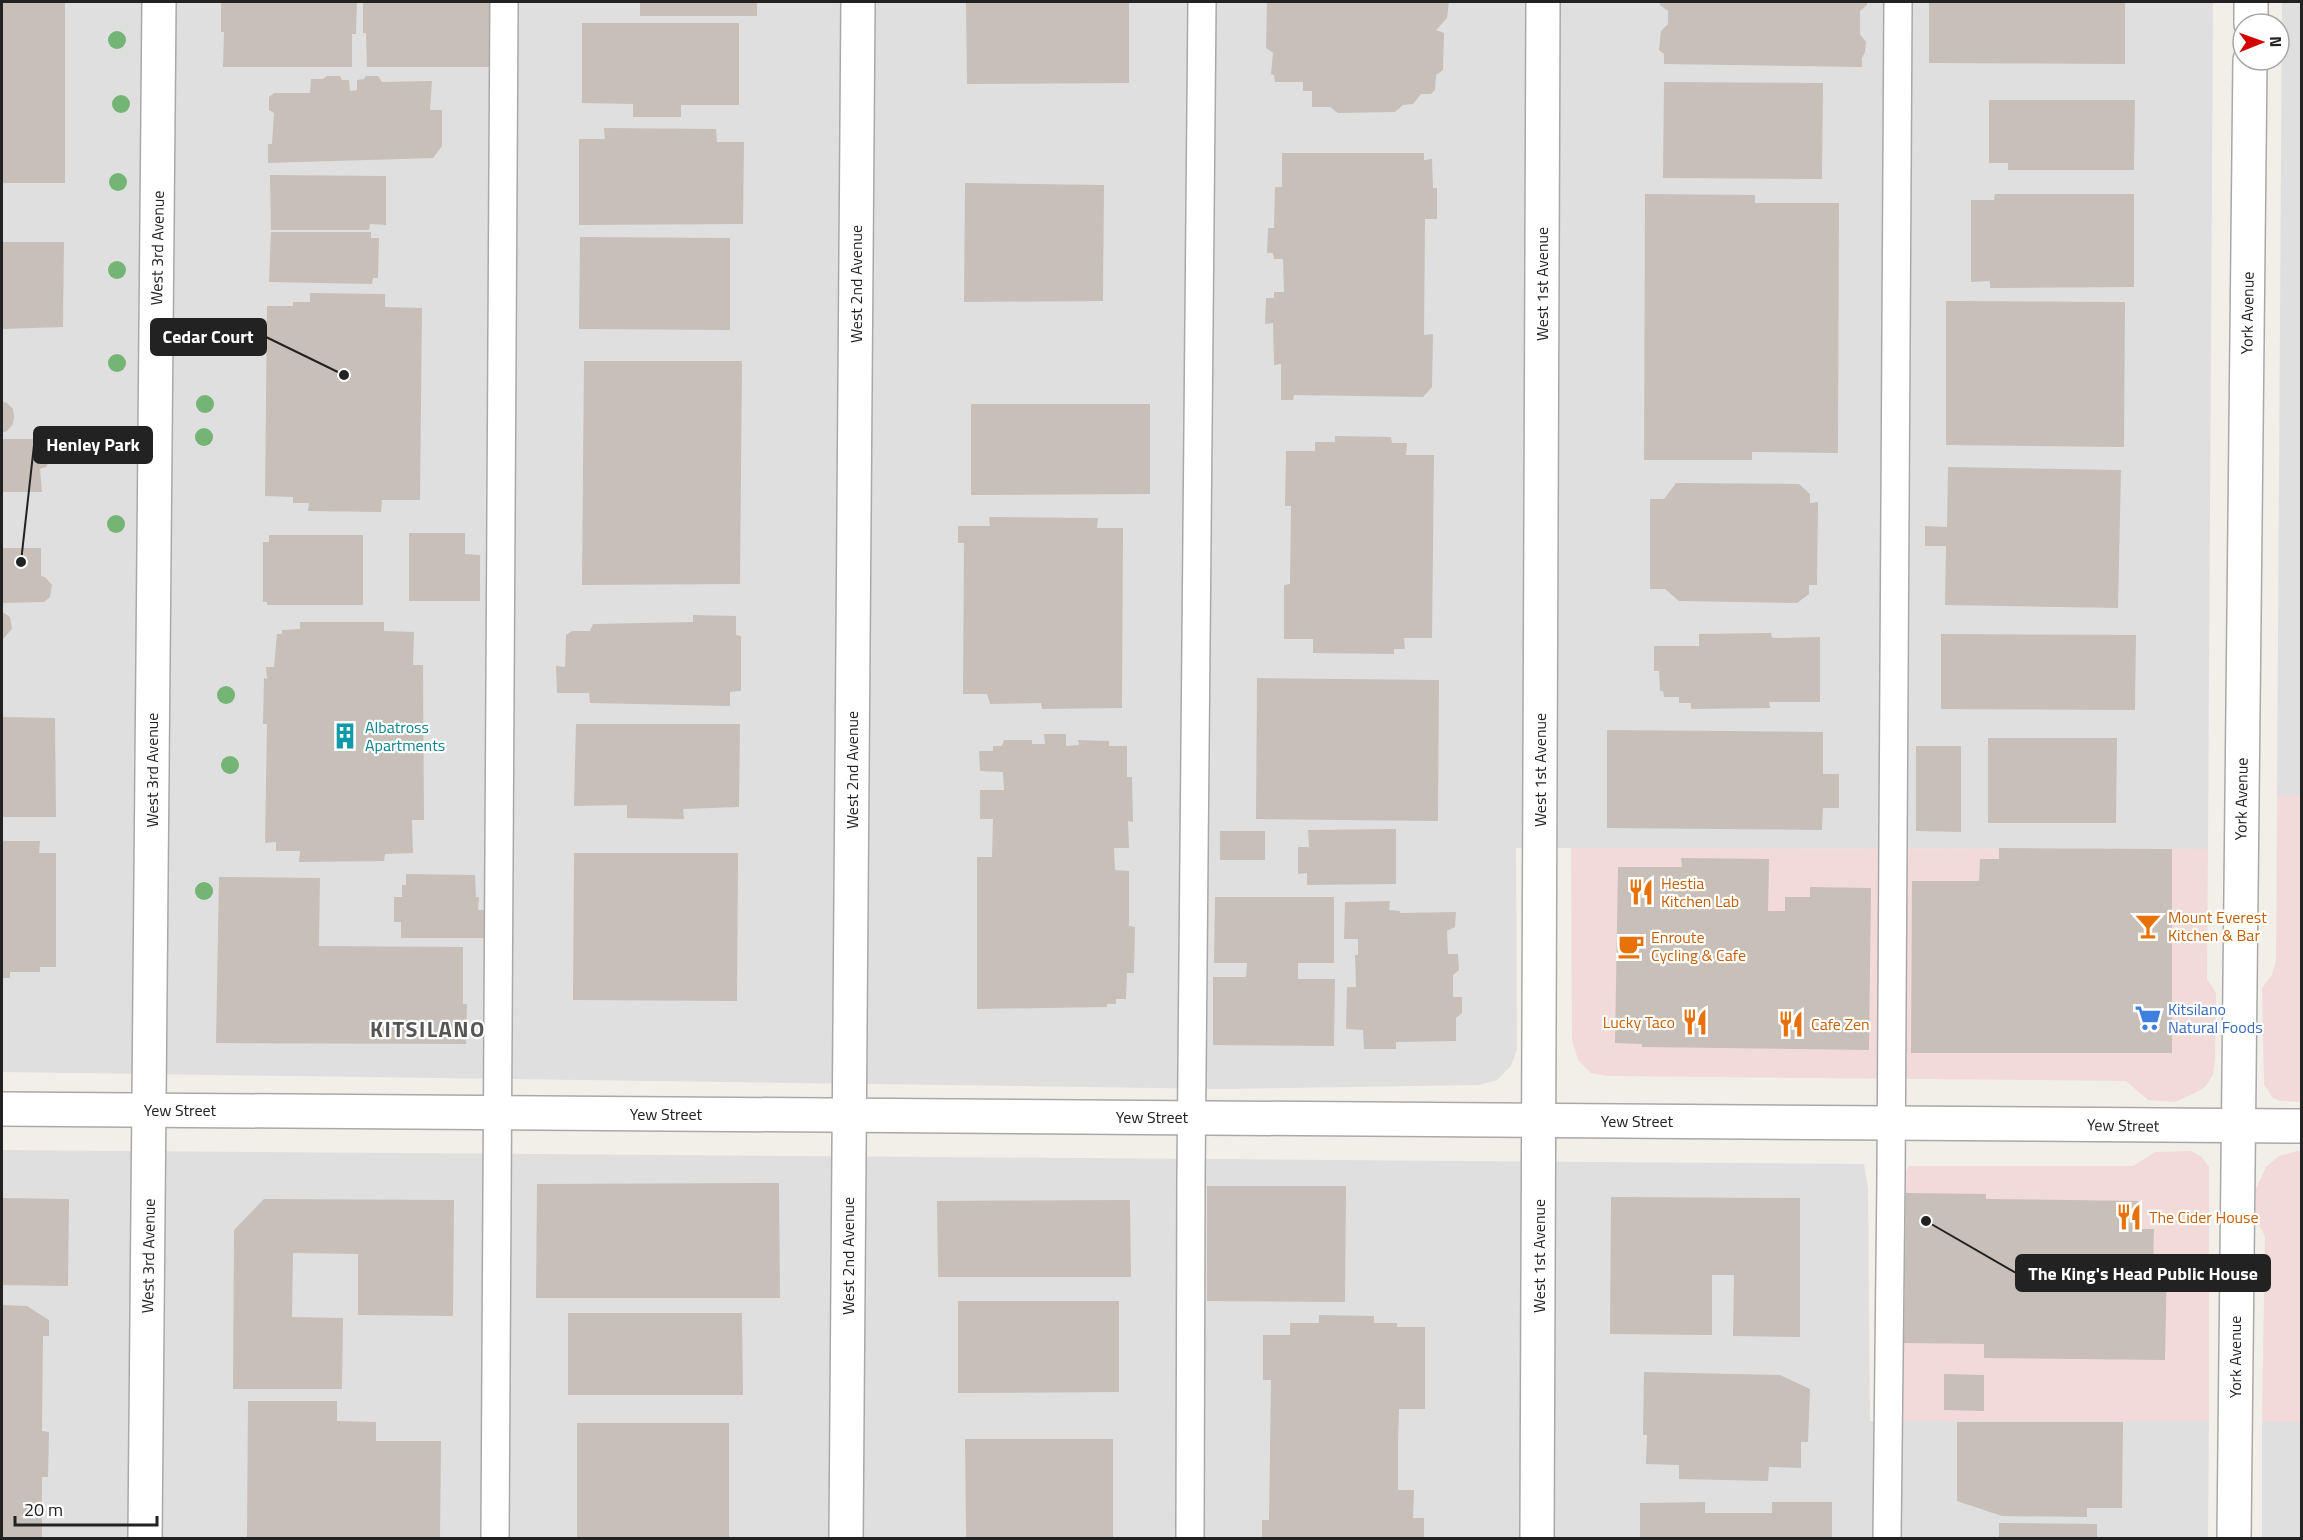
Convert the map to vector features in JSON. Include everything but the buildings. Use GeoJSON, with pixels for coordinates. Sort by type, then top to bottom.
{"type":"FeatureCollection","features":[{"type":"Feature","properties":{"kind":"street","name":"West 3rd Avenue"},"geometry":{"type":"LineString","coordinates":[[145,1539],[159,2]]}},
{"type":"Feature","properties":{"kind":"street","name":"West 2nd Avenue"},"geometry":{"type":"LineString","coordinates":[[846,1539],[858,2]]}},
{"type":"Feature","properties":{"kind":"street","name":"West 1st Avenue"},"geometry":{"type":"LineString","coordinates":[[1538,1539],[1543,2]]}},
{"type":"Feature","properties":{"kind":"street","name":"York Avenue"},"geometry":{"type":"LineString","coordinates":[[2234,1539],[2250,72]]}},
{"type":"Feature","properties":{"kind":"street","name":"Yew Street"},"geometry":{"type":"LineString","coordinates":[[2,1109],[2301,1126]]}},
{"type":"Feature","properties":{"kind":"lane"},"geometry":{"type":"LineString","coordinates":[[495,1539],[504,2]]}},
{"type":"Feature","properties":{"kind":"lane"},"geometry":{"type":"LineString","coordinates":[[1190,1539],[1202,2]]}},
{"type":"Feature","properties":{"kind":"lane"},"geometry":{"type":"LineString","coordinates":[[1887,1539],[1898,2]]}},
{"type":"Feature","properties":{"kind":"shaded area"},"geometry":{"type":"Polygon","coordinates":[[[2,2],[2213,2],[2208,849],[1516,848],[1517,1049],[1511,1066],[1497,1080],[1479,1085],[1225,1089],[2,1072],[2,2]]]}},
{"type":"Feature","properties":{"kind":"shaded area"},"geometry":{"type":"Polygon","coordinates":[[[2282,2],[2301,2],[2302,796],[2277,796],[2282,72],[2291,72],[2291,12],[2282,12],[2282,2]]]}},
{"type":"Feature","properties":{"kind":"shaded area"},"geometry":{"type":"Polygon","coordinates":[[[2277,796],[2301,796],[2301,1102],[2281,1101],[2273,1098],[2264,1085],[2262,988],[2272,975],[2276,961],[2277,796]]]}},
{"type":"Feature","properties":{"kind":"shaded area"},"geometry":{"type":"Polygon","coordinates":[[[1571,848],[2208,849],[2207,979],[2216,993],[2213,1075],[2206,1086],[2199,1091],[2175,1102],[2148,1100],[2126,1081],[1607,1076],[1591,1073],[1578,1060],[1572,1040],[1571,848]]]}},
{"type":"Feature","properties":{"kind":"shaded area"},"geometry":{"type":"Polygon","coordinates":[[[2,1150],[1864,1164],[1868,1188],[1870,1421],[2209,1421],[2208,1538],[2,1538],[2,1150]]]}},
{"type":"Feature","properties":{"kind":"shaded area"},"geometry":{"type":"Polygon","coordinates":[[[2191,1151],[2202,1157],[2209,1167],[2209,1421],[1900,1421],[1899,1183],[1909,1166],[2133,1166],[2155,1152],[2191,1151]]]}},
{"type":"Feature","properties":{"kind":"shaded area"},"geometry":{"type":"Polygon","coordinates":[[[2302,1151],[2301,1422],[2262,1422],[2265,1236],[2256,1220],[2256,1189],[2266,1167],[2279,1156],[2302,1151]]]}},
{"type":"Feature","properties":{"kind":"shaded area"},"geometry":{"type":"Polygon","coordinates":[[[2262,1422],[2301,1422],[2301,1538],[2262,1538],[2262,1422]]]}},
{"type":"Feature","properties":{"kind":"place","name":"Cedar Court"},"geometry":{"type":"Point","coordinates":[344,375]}},
{"type":"Feature","properties":{"kind":"place","name":"Henley Park"},"geometry":{"type":"Point","coordinates":[21,562]}},
{"type":"Feature","properties":{"kind":"place","name":"Albatross Apartments"},"geometry":{"type":"Point","coordinates":[345,736]}},
{"type":"Feature","properties":{"kind":"place","name":"Hestia Kitchen Lab"},"geometry":{"type":"Point","coordinates":[1641,892]}},
{"type":"Feature","properties":{"kind":"place","name":"Mount Everest Kitchen & Bar"},"geometry":{"type":"Point","coordinates":[2148,926]}},
{"type":"Feature","properties":{"kind":"place","name":"Enroute Cycling & Cafe"},"geometry":{"type":"Point","coordinates":[1631,946]}},
{"type":"Feature","properties":{"kind":"place","name":"Kitsilano Natural Foods"},"geometry":{"type":"Point","coordinates":[2148,1018]}},
{"type":"Feature","properties":{"kind":"place","name":"Lucky Taco"},"geometry":{"type":"Point","coordinates":[1695,1022]}},
{"type":"Feature","properties":{"kind":"place","name":"Cafe Zen"},"geometry":{"type":"Point","coordinates":[1791,1024]}},
{"type":"Feature","properties":{"kind":"place","name":"The Cider House"},"geometry":{"type":"Point","coordinates":[2129,1217]}},
{"type":"Feature","properties":{"kind":"place","name":"The King's Head Public House"},"geometry":{"type":"Point","coordinates":[1926,1221]}},
{"type":"Feature","properties":{"kind":"district","name":"KITSILANO"},"geometry":{"type":"Point","coordinates":[428,1029]}}]}
